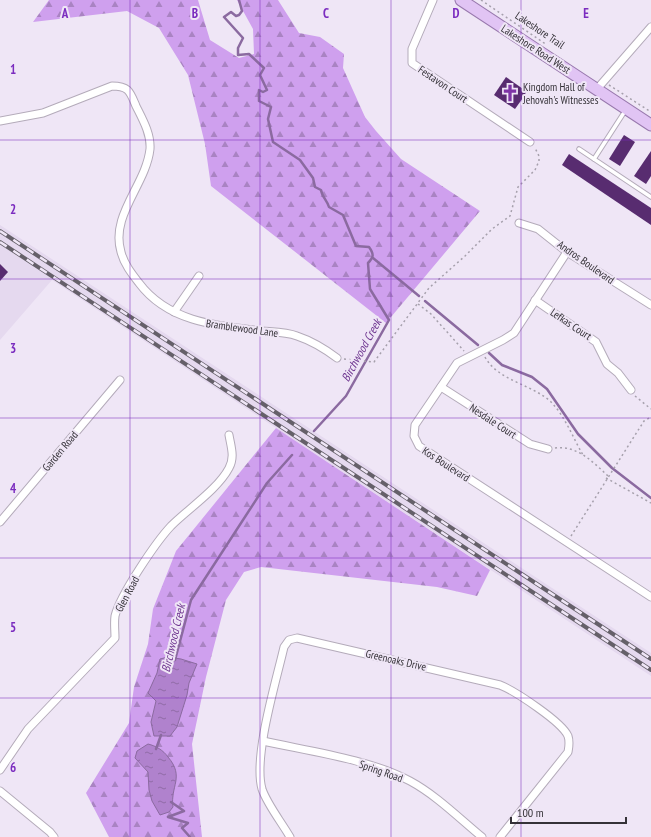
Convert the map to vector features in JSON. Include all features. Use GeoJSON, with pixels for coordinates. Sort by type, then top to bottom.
{"type":"FeatureCollection","features":[{"type":"Feature","properties":{"kind":"main road","name":"Lakeshore Road West"},"geometry":{"type":"LineString","coordinates":[[461,0],[651,125]]}},
{"type":"Feature","properties":{"kind":"street","name":"Festavon Court"},"geometry":{"type":"LineString","coordinates":[[433,0],[412,49],[412,63],[530,142]]}},
{"type":"Feature","properties":{"kind":"street"},"geometry":{"type":"LineString","coordinates":[[597,89],[651,27]]}},
{"type":"Feature","properties":{"kind":"street","name":"Bramblewood Lane"},"geometry":{"type":"LineString","coordinates":[[0,121],[43,113],[112,86],[123,86],[128,90],[146,127],[150,148],[142,173],[122,216],[119,237],[120,252],[142,288],[156,301],[174,312],[201,323],[296,336],[325,348],[337,358]]}},
{"type":"Feature","properties":{"kind":"street","name":"Andros Boulevard"},"geometry":{"type":"LineString","coordinates":[[519,223],[538,229],[567,252],[651,305]]}},
{"type":"Feature","properties":{"kind":"street","name":"Kos Boulevard"},"geometry":{"type":"LineString","coordinates":[[567,252],[514,333],[457,363],[415,425],[414,436],[419,446],[651,597]]}},
{"type":"Feature","properties":{"kind":"street"},"geometry":{"type":"LineString","coordinates":[[174,312],[199,276]]}},
{"type":"Feature","properties":{"kind":"street","name":"Lefkas Court"},"geometry":{"type":"LineString","coordinates":[[535,300],[596,342],[607,364],[618,372],[630,390]]}},
{"type":"Feature","properties":{"kind":"street","name":"Garden Road"},"geometry":{"type":"LineString","coordinates":[[0,522],[120,380]]}},
{"type":"Feature","properties":{"kind":"street","name":"Nesdale Court"},"geometry":{"type":"LineString","coordinates":[[441,387],[530,444],[548,449]]}},
{"type":"Feature","properties":{"kind":"street","name":"Glen Road"},"geometry":{"type":"LineString","coordinates":[[0,770],[28,729],[115,638],[115,617],[122,600],[151,551],[170,526],[205,495],[230,468],[233,457],[229,436]]}},
{"type":"Feature","properties":{"kind":"street","name":"Greenoaks Drive"},"geometry":{"type":"LineString","coordinates":[[290,837],[263,790],[259,768],[263,741],[284,647],[289,640],[297,638],[500,685],[520,695],[564,730],[570,745],[568,752],[500,837]]}},
{"type":"Feature","properties":{"kind":"street","name":"Spring Road"},"geometry":{"type":"LineString","coordinates":[[263,741],[375,766],[395,774],[410,781],[427,793],[482,837]]}},
{"type":"Feature","properties":{"kind":"street"},"geometry":{"type":"LineString","coordinates":[[0,791],[50,832],[54,837]]}},
{"type":"Feature","properties":{"kind":"lane"},"geometry":{"type":"LineString","coordinates":[[594,159],[627,109]]}},
{"type":"Feature","properties":{"kind":"lane"},"geometry":{"type":"LineString","coordinates":[[579,149],[651,197]]}},
{"type":"Feature","properties":{"kind":"path","name":"Lakeshore Trail"},"geometry":{"type":"LineString","coordinates":[[481,0],[551,48]]}},
{"type":"Feature","properties":{"kind":"path"},"geometry":{"type":"LineString","coordinates":[[614,88],[651,112]]}},
{"type":"Feature","properties":{"kind":"path"},"geometry":{"type":"LineString","coordinates":[[337,358],[374,362],[429,288],[465,256],[492,229],[510,216],[518,187],[535,170],[539,161],[539,156],[530,142]]}},
{"type":"Feature","properties":{"kind":"path"},"geometry":{"type":"LineString","coordinates":[[418,304],[431,314],[469,356]]}},
{"type":"Feature","properties":{"kind":"path"},"geometry":{"type":"LineString","coordinates":[[481,350],[488,363],[496,370],[540,394],[551,403],[569,429],[582,455]]}},
{"type":"Feature","properties":{"kind":"path"},"geometry":{"type":"LineString","coordinates":[[630,390],[639,401],[651,409]]}},
{"type":"Feature","properties":{"kind":"path"},"geometry":{"type":"LineString","coordinates":[[567,543],[606,478],[644,421],[651,417]]}},
{"type":"Feature","properties":{"kind":"path"},"geometry":{"type":"LineString","coordinates":[[548,449],[563,447],[582,455],[608,476]]}},
{"type":"Feature","properties":{"kind":"path"},"geometry":{"type":"LineString","coordinates":[[606,478],[651,503]]}},
{"type":"Feature","properties":{"kind":"shaded area"},"geometry":{"type":"Polygon","coordinates":[[[0,225],[651,653],[651,676],[52,280],[0,340],[0,225]]]}},
{"type":"Feature","properties":{"kind":"green space"},"geometry":{"type":"Polygon","coordinates":[[[49,0],[198,0],[210,40],[239,58],[254,54],[253,29],[237,0],[278,0],[299,33],[320,37],[344,54],[343,68],[365,117],[401,159],[480,211],[386,323],[211,186],[205,144],[188,75],[159,28],[127,11],[33,22],[49,0]]]}},
{"type":"Feature","properties":{"kind":"green space"},"geometry":{"type":"Polygon","coordinates":[[[276,428],[490,570],[477,596],[437,587],[261,567],[244,572],[226,600],[206,677],[192,744],[202,837],[109,837],[86,793],[129,723],[134,687],[148,644],[153,609],[176,551],[276,428]]]}},
{"type":"Feature","properties":{"kind":"water"},"geometry":{"type":"Polygon","coordinates":[[[168,657],[197,664],[189,683],[187,695],[177,727],[170,736],[154,736],[151,722],[156,701],[148,693],[157,673],[160,659],[168,657]]]}},
{"type":"Feature","properties":{"kind":"water"},"geometry":{"type":"Polygon","coordinates":[[[148,744],[157,747],[164,752],[176,770],[173,807],[169,812],[160,815],[152,801],[149,790],[148,772],[135,758],[137,751],[148,744]]]}},
{"type":"Feature","properties":{"kind":"building","name":"Kingdom Hall of Jehovah's Witnesses"},"geometry":{"type":"Polygon","coordinates":[[[506,77],[526,91],[525,95],[515,109],[494,95],[506,77]]]}},
{"type":"Feature","properties":{"kind":"building"},"geometry":{"type":"Polygon","coordinates":[[[624,135],[635,142],[620,166],[609,159],[624,135]]]}},
{"type":"Feature","properties":{"kind":"building"},"geometry":{"type":"Polygon","coordinates":[[[651,151],[651,176],[646,184],[634,176],[651,151]]]}},
{"type":"Feature","properties":{"kind":"building"},"geometry":{"type":"Polygon","coordinates":[[[569,154],[651,208],[651,225],[562,165],[569,154]]]}},
{"type":"Feature","properties":{"kind":"building"},"geometry":{"type":"Polygon","coordinates":[[[0,264],[8,272],[0,281],[0,264]]]}},
{"type":"Feature","properties":{"kind":"waterway","name":"Birchwood Creek"},"geometry":{"type":"LineString","coordinates":[[239,0],[242,11],[239,15],[236,16],[231,12],[224,17],[243,38],[238,48],[238,55],[249,54],[264,68],[260,75],[267,90],[263,92],[259,90],[259,101],[271,107],[268,119],[273,142],[300,160],[313,178],[315,187],[321,190],[322,195],[329,207],[343,215],[356,246],[369,247],[371,249],[373,255],[368,263],[370,289],[389,320],[346,396],[314,431]]}},
{"type":"Feature","properties":{"kind":"waterway"},"geometry":{"type":"LineString","coordinates":[[373,258],[419,296]]}},
{"type":"Feature","properties":{"kind":"waterway"},"geometry":{"type":"LineString","coordinates":[[425,301],[478,345]]}},
{"type":"Feature","properties":{"kind":"waterway"},"geometry":{"type":"LineString","coordinates":[[489,353],[502,365],[532,377],[547,389],[578,434],[612,468],[651,498]]}},
{"type":"Feature","properties":{"kind":"waterway","name":"Birchwood Creek"},"geometry":{"type":"LineString","coordinates":[[175,660],[191,600],[267,483],[292,455]]}},
{"type":"Feature","properties":{"kind":"waterway","name":"Birchwood Creek"},"geometry":{"type":"LineString","coordinates":[[156,749],[161,735]]}},
{"type":"Feature","properties":{"kind":"waterway","name":"Birchwood Creek"},"geometry":{"type":"LineString","coordinates":[[171,802],[184,811],[168,817],[188,823],[182,828],[190,837]]}},
{"type":"Feature","properties":{"kind":"railway"},"geometry":{"type":"LineString","coordinates":[[0,231],[651,659]]}},
{"type":"Feature","properties":{"kind":"railway"},"geometry":{"type":"LineString","coordinates":[[0,242],[651,670]]}},
{"type":"Feature","properties":{"kind":"place","name":"Kingdom Hall of Jehovah's Witnesses"},"geometry":{"type":"Point","coordinates":[510,93]}}]}
